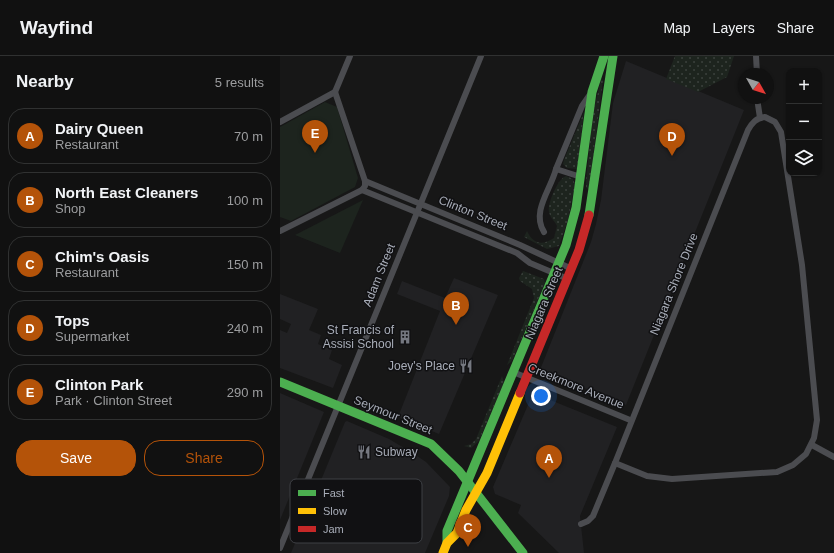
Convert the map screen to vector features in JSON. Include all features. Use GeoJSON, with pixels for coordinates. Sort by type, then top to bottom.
{"type":"FeatureCollection","features":[{"type":"Feature","properties":{"kind":"main road","name":"Niagara Street"},"geometry":{"type":"LineString","coordinates":[[443,553],[447,543],[447,531],[554,273],[571,228],[581,177],[592,92],[604,56]]}},
{"type":"Feature","properties":{"kind":"main road","name":"Niagara Street"},"geometry":{"type":"LineString","coordinates":[[447,543],[457,533],[487,473],[568,279],[586,229],[591,207],[606,93],[613,56]]}},
{"type":"Feature","properties":{"kind":"main road","name":"Seymour Street"},"geometry":{"type":"LineString","coordinates":[[280,382],[431,444],[446,457],[468,481],[523,553]]}},
{"type":"Feature","properties":{"kind":"street"},"geometry":{"type":"LineString","coordinates":[[280,122],[335,92],[350,56]]}},
{"type":"Feature","properties":{"kind":"street","name":"Adam Street"},"geometry":{"type":"LineString","coordinates":[[308,479],[481,56]]}},
{"type":"Feature","properties":{"kind":"street"},"geometry":{"type":"LineString","coordinates":[[756,56],[757,68]]}},
{"type":"Feature","properties":{"kind":"street"},"geometry":{"type":"LineString","coordinates":[[280,230],[362,190],[365,186],[365,181],[335,92]]}},
{"type":"Feature","properties":{"kind":"street","name":"Niagara Street"},"geometry":{"type":"LineString","coordinates":[[544,232],[539,224],[539,214],[582,106],[592,92]]}},
{"type":"Feature","properties":{"kind":"street"},"geometry":{"type":"LineString","coordinates":[[615,463],[647,476],[672,479],[768,473],[777,472],[793,465],[806,454],[812,445],[817,420],[797,223],[779,126],[770,118],[760,118],[758,104]]}},
{"type":"Feature","properties":{"kind":"street","name":"Niagara Shore Drive"},"geometry":{"type":"LineString","coordinates":[[581,524],[588,521],[593,516],[615,463],[630,420],[748,130],[752,123],[760,118]]}},
{"type":"Feature","properties":{"kind":"street"},"geometry":{"type":"LineString","coordinates":[[556,169],[581,177]]}},
{"type":"Feature","properties":{"kind":"street","name":"Clinton Street"},"geometry":{"type":"LineString","coordinates":[[365,181],[572,269]]}},
{"type":"Feature","properties":{"kind":"street","name":"Clinton Street"},"geometry":{"type":"LineString","coordinates":[[362,190],[517,253],[530,263],[568,279]]}},
{"type":"Feature","properties":{"kind":"street","name":"Creekmore Avenue"},"geometry":{"type":"LineString","coordinates":[[513,372],[630,420]]}},
{"type":"Feature","properties":{"kind":"street"},"geometry":{"type":"LineString","coordinates":[[812,445],[834,457]]}},
{"type":"Feature","properties":{"kind":"street","name":"Adam Street"},"geometry":{"type":"LineString","coordinates":[[280,548],[290,523]]}},
{"type":"Feature","properties":{"kind":"shaded area"},"geometry":{"type":"Polygon","coordinates":[[[675,56],[734,56],[727,77],[698,92],[666,79],[675,56]]]}},
{"type":"Feature","properties":{"kind":"shaded area"},"geometry":{"type":"Polygon","coordinates":[[[626,61],[744,110],[626,405],[540,370],[591,242],[601,200],[613,103],[626,61]]]}},
{"type":"Feature","properties":{"kind":"shaded area"},"geometry":{"type":"Polygon","coordinates":[[[601,79],[603,80],[589,189],[586,188],[586,180],[593,113],[601,79]]]}},
{"type":"Feature","properties":{"kind":"shaded area"},"geometry":{"type":"Polygon","coordinates":[[[325,102],[337,107],[358,178],[355,187],[291,221],[280,217],[280,127],[325,102]]]}},
{"type":"Feature","properties":{"kind":"shaded area"},"geometry":{"type":"Polygon","coordinates":[[[584,112],[577,169],[567,168],[563,164],[564,160],[584,112]]]}},
{"type":"Feature","properties":{"kind":"shaded area"},"geometry":{"type":"Polygon","coordinates":[[[566,176],[573,179],[575,184],[568,220],[559,246],[547,249],[524,237],[527,231],[532,239],[538,242],[542,243],[550,241],[554,238],[557,226],[551,218],[549,208],[557,186],[566,176]]]}},
{"type":"Feature","properties":{"kind":"shaded area"},"geometry":{"type":"Polygon","coordinates":[[[363,200],[340,253],[295,235],[363,200]]]}},
{"type":"Feature","properties":{"kind":"shaded area"},"geometry":{"type":"Polygon","coordinates":[[[523,271],[544,279],[545,283],[512,361],[507,365],[534,298],[532,289],[520,281],[519,278],[523,271]]]}},
{"type":"Feature","properties":{"kind":"shaded area"},"geometry":{"type":"Polygon","coordinates":[[[454,278],[498,295],[439,434],[398,417],[440,311],[397,294],[402,281],[445,298],[454,278]]]}},
{"type":"Feature","properties":{"kind":"shaded area"},"geometry":{"type":"Polygon","coordinates":[[[280,294],[318,309],[309,330],[321,335],[318,344],[332,350],[329,359],[342,365],[333,388],[280,368],[280,330],[287,333],[291,324],[280,319],[280,294]]]}},
{"type":"Feature","properties":{"kind":"shaded area"},"geometry":{"type":"Polygon","coordinates":[[[502,376],[504,382],[479,441],[471,448],[464,446],[471,444],[476,439],[502,376]]]}},
{"type":"Feature","properties":{"kind":"shaded area"},"geometry":{"type":"Polygon","coordinates":[[[280,393],[324,412],[297,479],[290,479],[290,495],[280,520],[280,393]]]}},
{"type":"Feature","properties":{"kind":"shaded area"},"geometry":{"type":"Polygon","coordinates":[[[533,393],[617,427],[580,516],[584,553],[559,553],[518,513],[521,505],[495,494],[493,487],[533,393]]]}},
{"type":"Feature","properties":{"kind":"shaded area"},"geometry":{"type":"Polygon","coordinates":[[[347,421],[389,439],[414,454],[426,462],[450,487],[449,496],[425,553],[291,553],[295,543],[422,543],[422,479],[322,479],[345,422],[347,421]]]}},
{"type":"Feature","properties":{"kind":"traffic: fast"},"geometry":{"type":"LineString","coordinates":[[447,543],[447,531],[566,245],[576,208],[592,92],[604,56]]}},
{"type":"Feature","properties":{"kind":"traffic: fast"},"geometry":{"type":"LineString","coordinates":[[589,215],[613,56]]}},
{"type":"Feature","properties":{"kind":"traffic: fast"},"geometry":{"type":"LineString","coordinates":[[280,382],[431,444],[459,471],[523,553]]}},
{"type":"Feature","properties":{"kind":"traffic: slow"},"geometry":{"type":"LineString","coordinates":[[443,553],[447,543],[457,533],[466,510],[487,473],[520,393]]}},
{"type":"Feature","properties":{"kind":"traffic: jam"},"geometry":{"type":"LineString","coordinates":[[520,393],[579,250],[589,215]]}},
{"type":"Feature","properties":{"kind":"place","name":"Clinton Park"},"geometry":{"type":"Point","coordinates":[315,153]}},
{"type":"Feature","properties":{"kind":"place","name":"Tops"},"geometry":{"type":"Point","coordinates":[672,156]}},
{"type":"Feature","properties":{"kind":"place","name":"North East Cleaners"},"geometry":{"type":"Point","coordinates":[456,325]}},
{"type":"Feature","properties":{"kind":"place","name":"St Francis of Assisi School"},"geometry":{"type":"Point","coordinates":[405,337]}},
{"type":"Feature","properties":{"kind":"place","name":"Joey's Place"},"geometry":{"type":"Point","coordinates":[466,366]}},
{"type":"Feature","properties":{"kind":"place","name":"Subway"},"geometry":{"type":"Point","coordinates":[364,452]}},
{"type":"Feature","properties":{"kind":"place","name":"Dairy Queen"},"geometry":{"type":"Point","coordinates":[549,478]}},
{"type":"Feature","properties":{"kind":"place","name":"Chim's Oasis"},"geometry":{"type":"Point","coordinates":[468,547]}}]}
